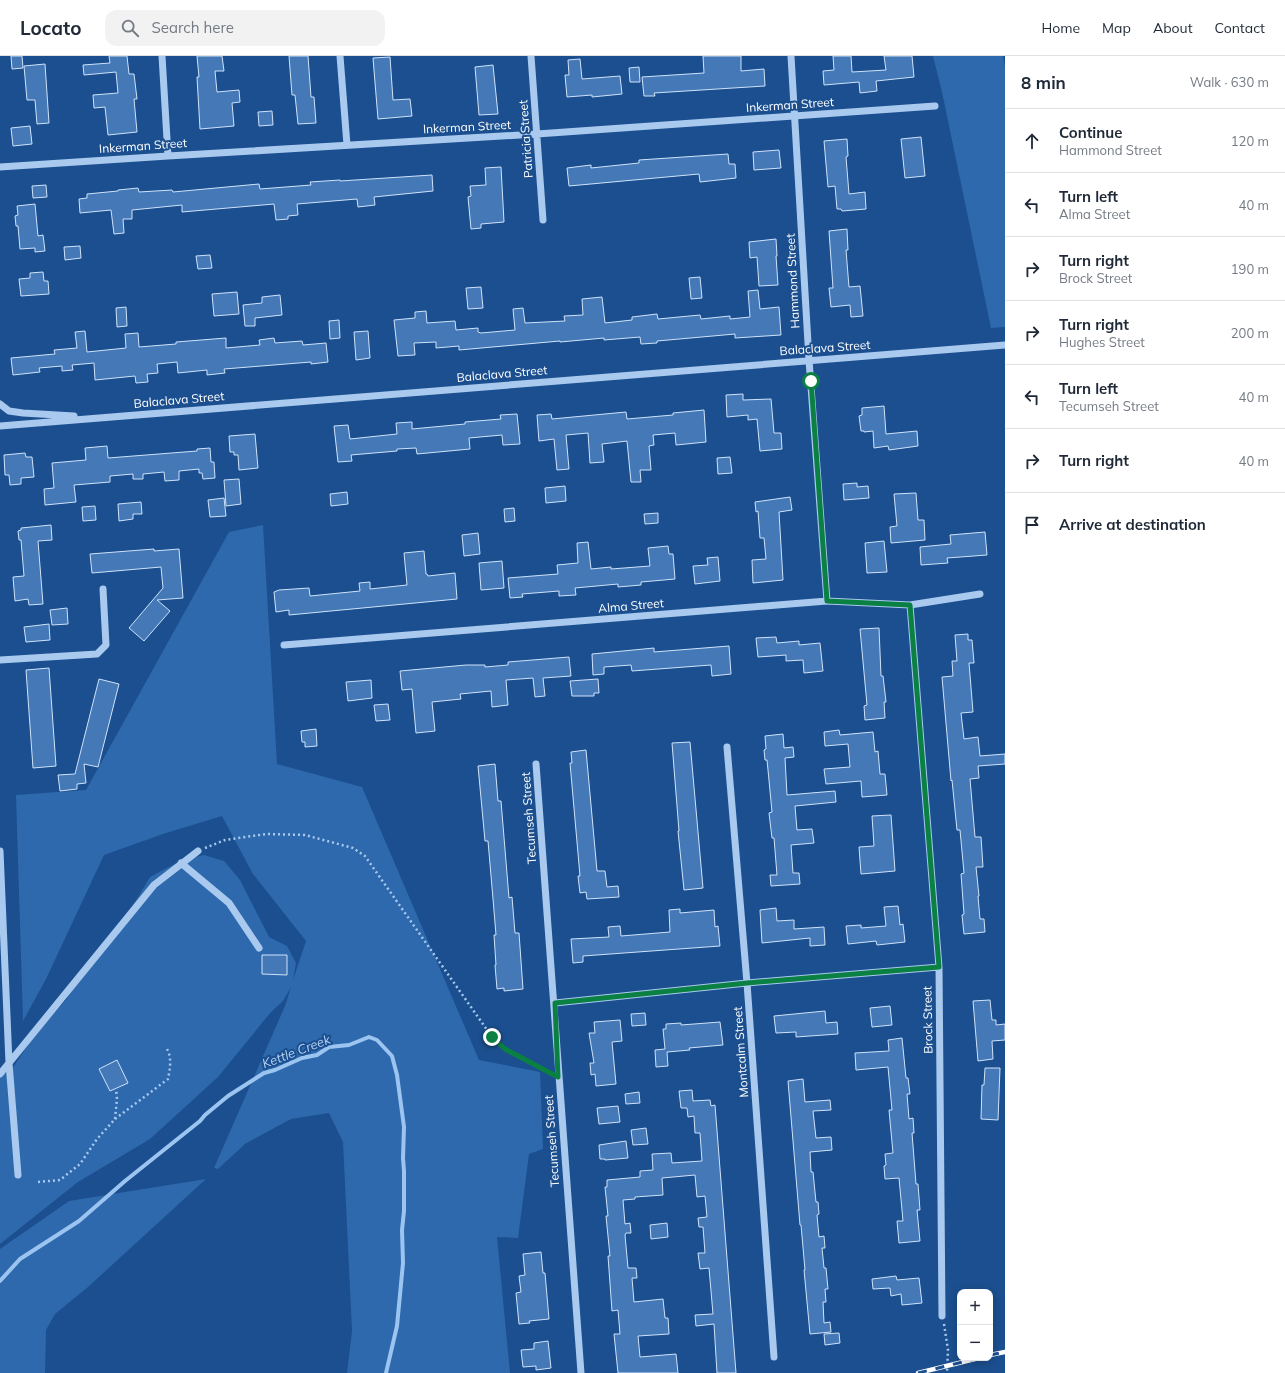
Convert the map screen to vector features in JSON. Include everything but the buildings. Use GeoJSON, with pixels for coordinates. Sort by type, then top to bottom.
{"type":"FeatureCollection","features":[{"type":"Feature","properties":{"kind":"street"},"geometry":{"type":"LineString","coordinates":[[162,56],[168,156]]}},
{"type":"Feature","properties":{"kind":"street"},"geometry":{"type":"LineString","coordinates":[[340,56],[347,145]]}},
{"type":"Feature","properties":{"kind":"street","name":"Patricia Street"},"geometry":{"type":"LineString","coordinates":[[531,56],[543,220]]}},
{"type":"Feature","properties":{"kind":"street","name":"Hammond Street"},"geometry":{"type":"LineString","coordinates":[[791,56],[809,360],[827,601]]}},
{"type":"Feature","properties":{"kind":"street","name":"Inkerman Street"},"geometry":{"type":"LineString","coordinates":[[0,167],[537,134],[935,106]]}},
{"type":"Feature","properties":{"kind":"street","name":"Balaclava Street"},"geometry":{"type":"LineString","coordinates":[[0,426],[1002,345]]}},
{"type":"Feature","properties":{"kind":"street"},"geometry":{"type":"LineString","coordinates":[[0,404],[9,411],[23,413],[98,418]]}},
{"type":"Feature","properties":{"kind":"street"},"geometry":{"type":"LineString","coordinates":[[0,660],[98,654],[106,646],[103,589]]}},
{"type":"Feature","properties":{"kind":"street","name":"Alma Street"},"geometry":{"type":"LineString","coordinates":[[284,645],[827,601],[910,605],[980,594]]}},
{"type":"Feature","properties":{"kind":"street","name":"Brock Street"},"geometry":{"type":"LineString","coordinates":[[910,605],[939,967],[942,1316]]}},
{"type":"Feature","properties":{"kind":"street","name":"Montcalm Street"},"geometry":{"type":"LineString","coordinates":[[727,747],[747,983],[774,1357]]}},
{"type":"Feature","properties":{"kind":"street","name":"Tecumseh Street"},"geometry":{"type":"LineString","coordinates":[[536,764],[555,1003],[558,1077],[581,1373]]}},
{"type":"Feature","properties":{"kind":"street"},"geometry":{"type":"LineString","coordinates":[[0,1074],[154,885],[198,850]]}},
{"type":"Feature","properties":{"kind":"street"},"geometry":{"type":"LineString","coordinates":[[0,851],[10,1063],[18,1175]]}},
{"type":"Feature","properties":{"kind":"street"},"geometry":{"type":"LineString","coordinates":[[182,863],[229,903],[259,948]]}},
{"type":"Feature","properties":{"kind":"street"},"geometry":{"type":"LineString","coordinates":[[555,1003],[747,983],[939,967]]}},
{"type":"Feature","properties":{"kind":"path"},"geometry":{"type":"LineString","coordinates":[[198,850],[225,840],[266,834],[305,835],[353,848],[366,856],[492,1037],[505,1049],[558,1077]]}},
{"type":"Feature","properties":{"kind":"path"},"geometry":{"type":"LineString","coordinates":[[38,1182],[60,1180],[80,1164],[97,1139],[115,1119],[168,1079],[170,1062],[167,1049]]}},
{"type":"Feature","properties":{"kind":"path"},"geometry":{"type":"LineString","coordinates":[[115,1119],[117,1099],[116,1089]]}},
{"type":"Feature","properties":{"kind":"path"},"geometry":{"type":"LineString","coordinates":[[942,1316],[948,1350],[947,1373]]}},
{"type":"Feature","properties":{"kind":"shaded area"},"geometry":{"type":"Polygon","coordinates":[[[933,56],[1003,56],[1005,67],[1005,327],[991,328],[942,92],[933,56]]]}},
{"type":"Feature","properties":{"kind":"shaded area"},"geometry":{"type":"Polygon","coordinates":[[[263,525],[277,764],[362,787],[479,1060],[540,1072],[543,1149],[529,1154],[518,1238],[497,1237],[510,1373],[347,1373],[352,1331],[343,1142],[329,1113],[291,1119],[245,1144],[218,1169],[214,1168],[285,1006],[291,987],[283,1001],[271,1012],[218,1077],[150,1139],[78,1182],[0,1244],[0,1074],[10,1072],[38,1030],[66,1000],[90,961],[126,917],[150,877],[182,860],[204,855],[224,861],[240,880],[269,937],[287,946],[296,963],[293,980],[306,941],[253,874],[222,816],[163,834],[104,855],[46,979],[23,1021],[16,795],[86,790],[229,532],[263,525]]]}},
{"type":"Feature","properties":{"kind":"shaded area"},"geometry":{"type":"Polygon","coordinates":[[[206,1179],[88,1287],[55,1314],[46,1330],[45,1373],[0,1373],[0,1249],[69,1201],[206,1179]]]}},
{"type":"Feature","properties":{"kind":"waterway","name":"Kettle Creek"},"geometry":{"type":"LineString","coordinates":[[0,1281],[20,1259],[79,1221],[228,1096],[264,1073],[275,1070],[302,1058],[317,1055],[329,1047],[349,1045],[369,1037],[377,1040],[392,1056],[397,1075],[404,1127],[404,1211],[402,1230],[403,1263],[397,1326],[386,1373]]}},
{"type":"Feature","properties":{"kind":"railway"},"geometry":{"type":"LineString","coordinates":[[993,1354],[1005,1352]]}},
{"type":"Feature","properties":{"kind":"railway"},"geometry":{"type":"LineString","coordinates":[[918,1373],[967,1361]]}},
{"type":"Feature","properties":{"kind":"route"},"geometry":{"type":"LineString","coordinates":[[492,1037],[505,1049],[558,1077],[555,1003],[747,983],[939,967],[910,605],[827,601],[811,381]]}}]}
